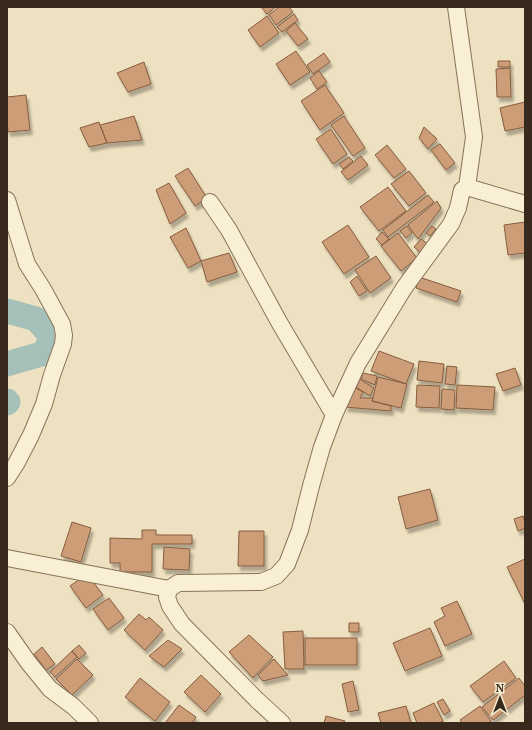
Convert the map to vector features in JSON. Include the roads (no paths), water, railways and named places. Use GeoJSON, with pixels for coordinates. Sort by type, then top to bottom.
{"type":"FeatureCollection","features":[{"type":"Feature","properties":{"kind":"street"},"geometry":{"type":"LineString","coordinates":[[282,723],[257,700],[182,624],[170,606],[167,597],[169,589],[178,583],[261,582],[276,576],[287,564],[300,530],[322,447],[334,415],[358,363],[404,288],[451,224],[458,208],[462,190],[467,186],[474,137],[456,7]]}},
{"type":"Feature","properties":{"kind":"street"},"geometry":{"type":"LineString","coordinates":[[467,186],[525,204]]}},
{"type":"Feature","properties":{"kind":"street"},"geometry":{"type":"LineString","coordinates":[[7,200],[27,264],[43,289],[62,324],[64,335],[63,344],[44,404],[31,435],[7,478]]}},
{"type":"Feature","properties":{"kind":"street"},"geometry":{"type":"LineString","coordinates":[[210,202],[229,230],[278,322],[334,415]]}},
{"type":"Feature","properties":{"kind":"street"},"geometry":{"type":"LineString","coordinates":[[7,558],[169,589]]}},
{"type":"Feature","properties":{"kind":"street"},"geometry":{"type":"LineString","coordinates":[[7,632],[28,662],[50,689],[74,707],[90,723]]}},
{"type":"Feature","properties":{"kind":"waterway"},"geometry":{"type":"LineString","coordinates":[[7,311],[36,319],[51,336],[45,353],[7,364]]}}]}
